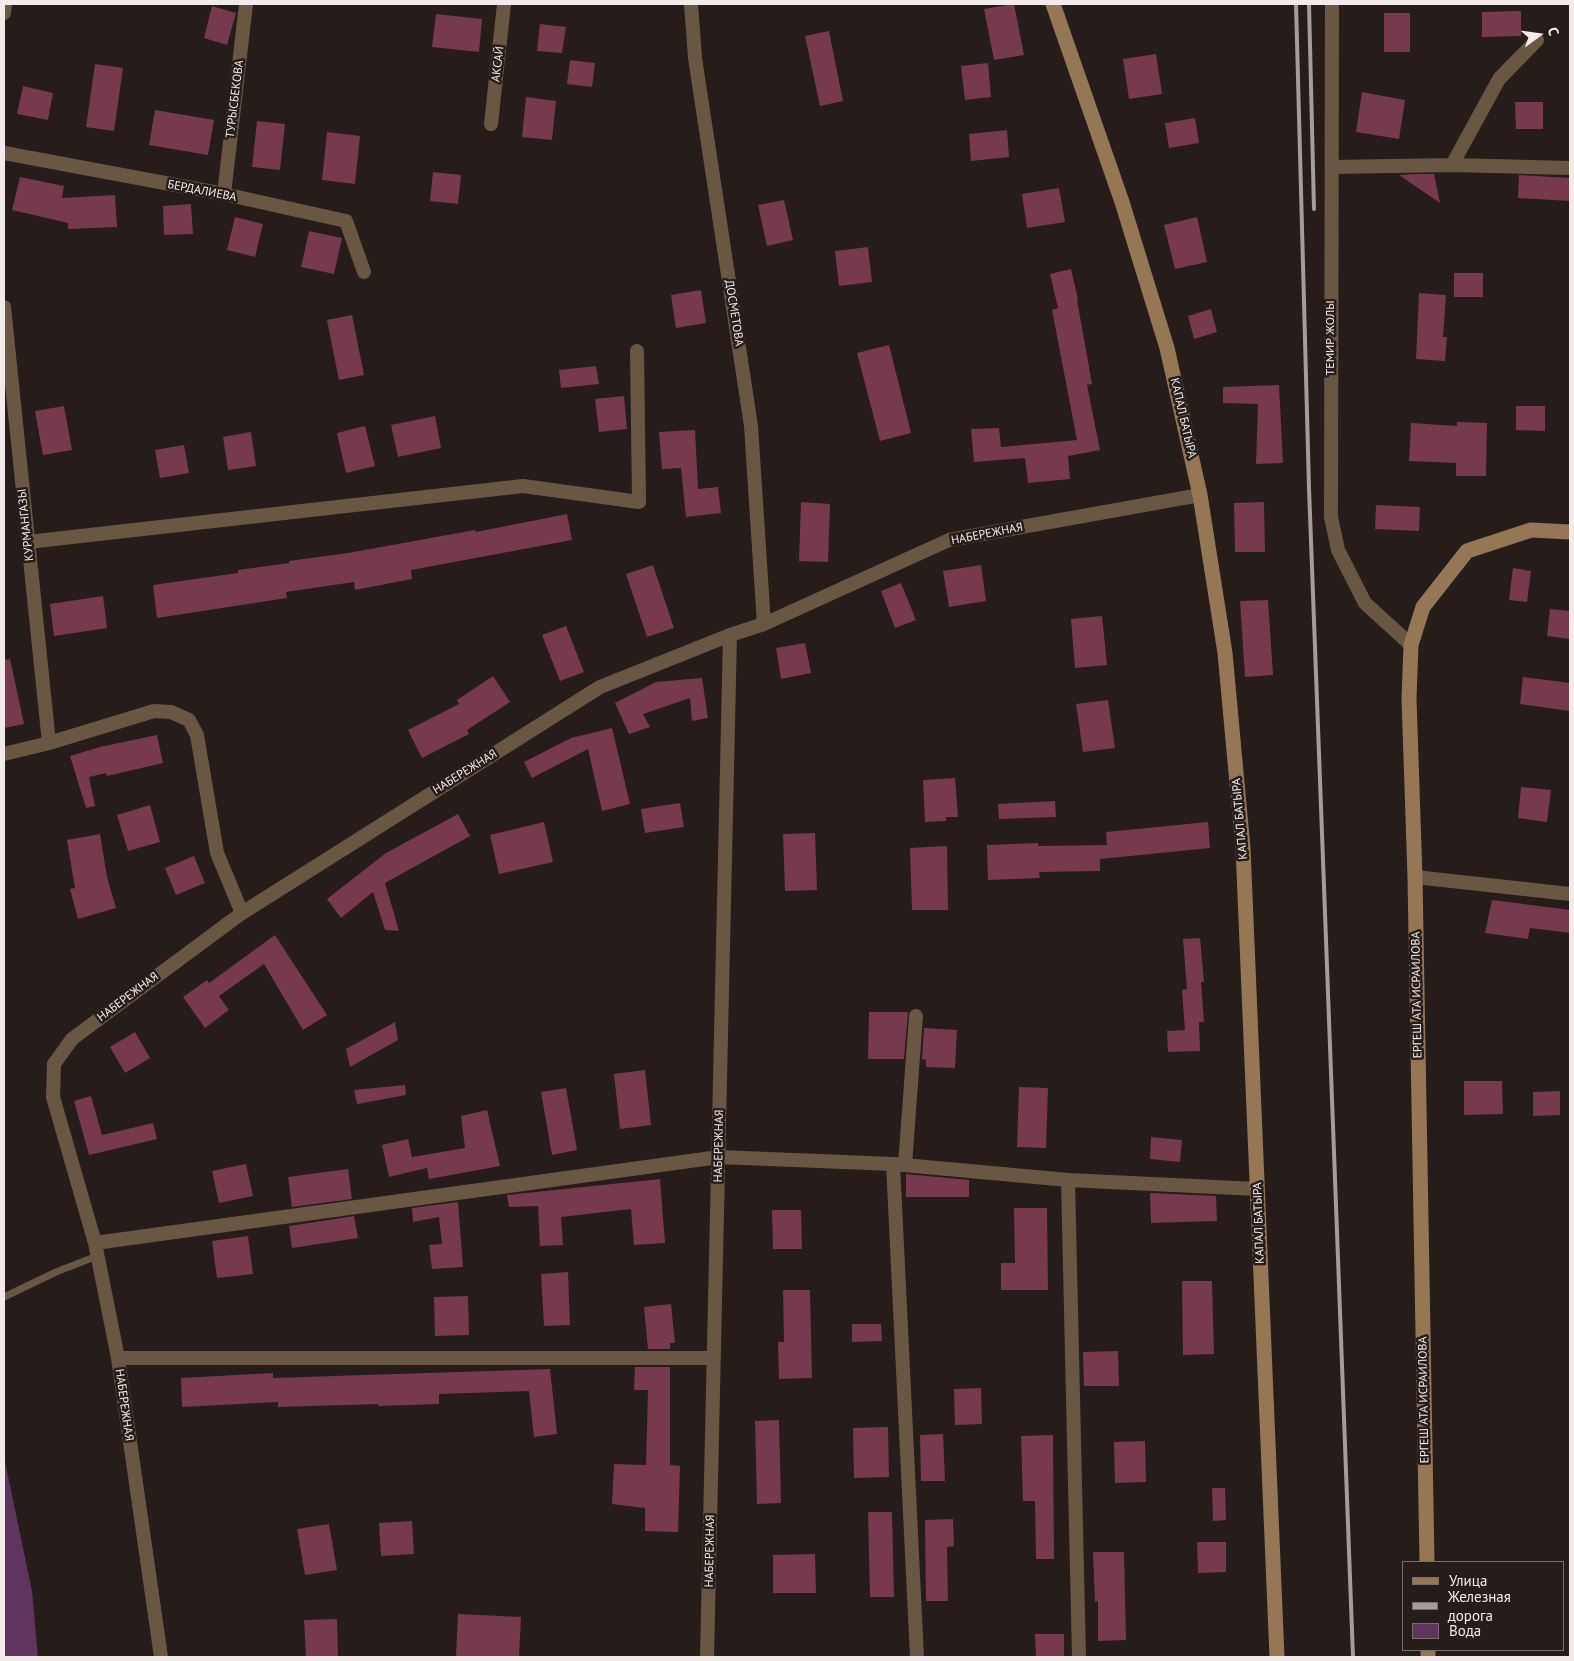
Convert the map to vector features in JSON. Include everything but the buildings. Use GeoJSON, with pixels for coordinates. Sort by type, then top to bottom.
{"type":"FeatureCollection","features":[{"type":"Feature","properties":{"kind":"main road","name":"КАПАЛ БАТЫРА"},"geometry":{"type":"LineString","coordinates":[[1053,4],[1122,202],[1167,348],[1200,494],[1225,653],[1243,848],[1276,1657]]}},
{"type":"Feature","properties":{"kind":"main road","name":"ЕРГЕШ АТА ИСРАИЛОВА"},"geometry":{"type":"LineString","coordinates":[[1426,1561],[1409,698],[1411,645],[1423,607],[1467,551],[1531,530],[1570,532]]}},
{"type":"Feature","properties":{"kind":"street"},"geometry":{"type":"LineString","coordinates":[[4,13],[5,4]]}},
{"type":"Feature","properties":{"kind":"street","name":"ТУРЫСБЕКОВА"},"geometry":{"type":"LineString","coordinates":[[224,194],[246,4]]}},
{"type":"Feature","properties":{"kind":"street","name":"АКСАЙ"},"geometry":{"type":"LineString","coordinates":[[491,124],[504,4]]}},
{"type":"Feature","properties":{"kind":"street","name":"ДОСМЕТОВА"},"geometry":{"type":"LineString","coordinates":[[691,4],[697,67],[751,426],[764,624]]}},
{"type":"Feature","properties":{"kind":"street","name":"ТЕМИР ЖОЛЫ"},"geometry":{"type":"LineString","coordinates":[[1332,4],[1331,517],[1338,550],[1364,603],[1411,645]]}},
{"type":"Feature","properties":{"kind":"street"},"geometry":{"type":"LineString","coordinates":[[1452,165],[1499,79],[1537,40]]}},
{"type":"Feature","properties":{"kind":"street","name":"БЕРДАЛИЕВА"},"geometry":{"type":"LineString","coordinates":[[4,153],[224,194],[346,221],[364,272]]}},
{"type":"Feature","properties":{"kind":"street"},"geometry":{"type":"LineString","coordinates":[[1332,168],[1452,165],[1570,168]]}},
{"type":"Feature","properties":{"kind":"street","name":"КУРМАНГАЗЫ"},"geometry":{"type":"LineString","coordinates":[[4,307],[49,743]]}},
{"type":"Feature","properties":{"kind":"street"},"geometry":{"type":"LineString","coordinates":[[28,542],[523,486],[639,502],[637,351]]}},
{"type":"Feature","properties":{"kind":"street","name":"НАБЕРЕЖНАЯ"},"geometry":{"type":"LineString","coordinates":[[161,1657],[118,1358],[96,1250],[53,1097],[54,1064],[72,1039],[242,913],[600,687],[730,635],[764,624],[949,540],[1200,494]]}},
{"type":"Feature","properties":{"kind":"street","name":"НАБЕРЕЖНАЯ"},"geometry":{"type":"LineString","coordinates":[[707,1657],[730,635]]}},
{"type":"Feature","properties":{"kind":"street"},"geometry":{"type":"LineString","coordinates":[[4,754],[49,743],[154,711],[171,712],[188,720],[197,735],[218,854],[242,913]]}},
{"type":"Feature","properties":{"kind":"street"},"geometry":{"type":"LineString","coordinates":[[1414,877],[1570,894]]}},
{"type":"Feature","properties":{"kind":"street"},"geometry":{"type":"LineString","coordinates":[[916,1016],[899,1164],[917,1657]]}},
{"type":"Feature","properties":{"kind":"street"},"geometry":{"type":"LineString","coordinates":[[96,1250],[719,1157],[899,1164],[1068,1180],[1257,1189]]}},
{"type":"Feature","properties":{"kind":"street"},"geometry":{"type":"LineString","coordinates":[[1068,1180],[1079,1657]]}},
{"type":"Feature","properties":{"kind":"street"},"geometry":{"type":"LineString","coordinates":[[118,1358],[714,1358]]}},
{"type":"Feature","properties":{"kind":"lane"},"geometry":{"type":"LineString","coordinates":[[4,1297],[96,1250]]}},
{"type":"Feature","properties":{"kind":"water"},"geometry":{"type":"Polygon","coordinates":[[[4,1457],[32,1591],[38,1657],[4,1657],[4,1457]]]}},
{"type":"Feature","properties":{"kind":"railway"},"geometry":{"type":"LineString","coordinates":[[1296,4],[1309,488],[1353,1657]]}},
{"type":"Feature","properties":{"kind":"railway"},"geometry":{"type":"LineString","coordinates":[[1309,4],[1314,209]]}}]}
